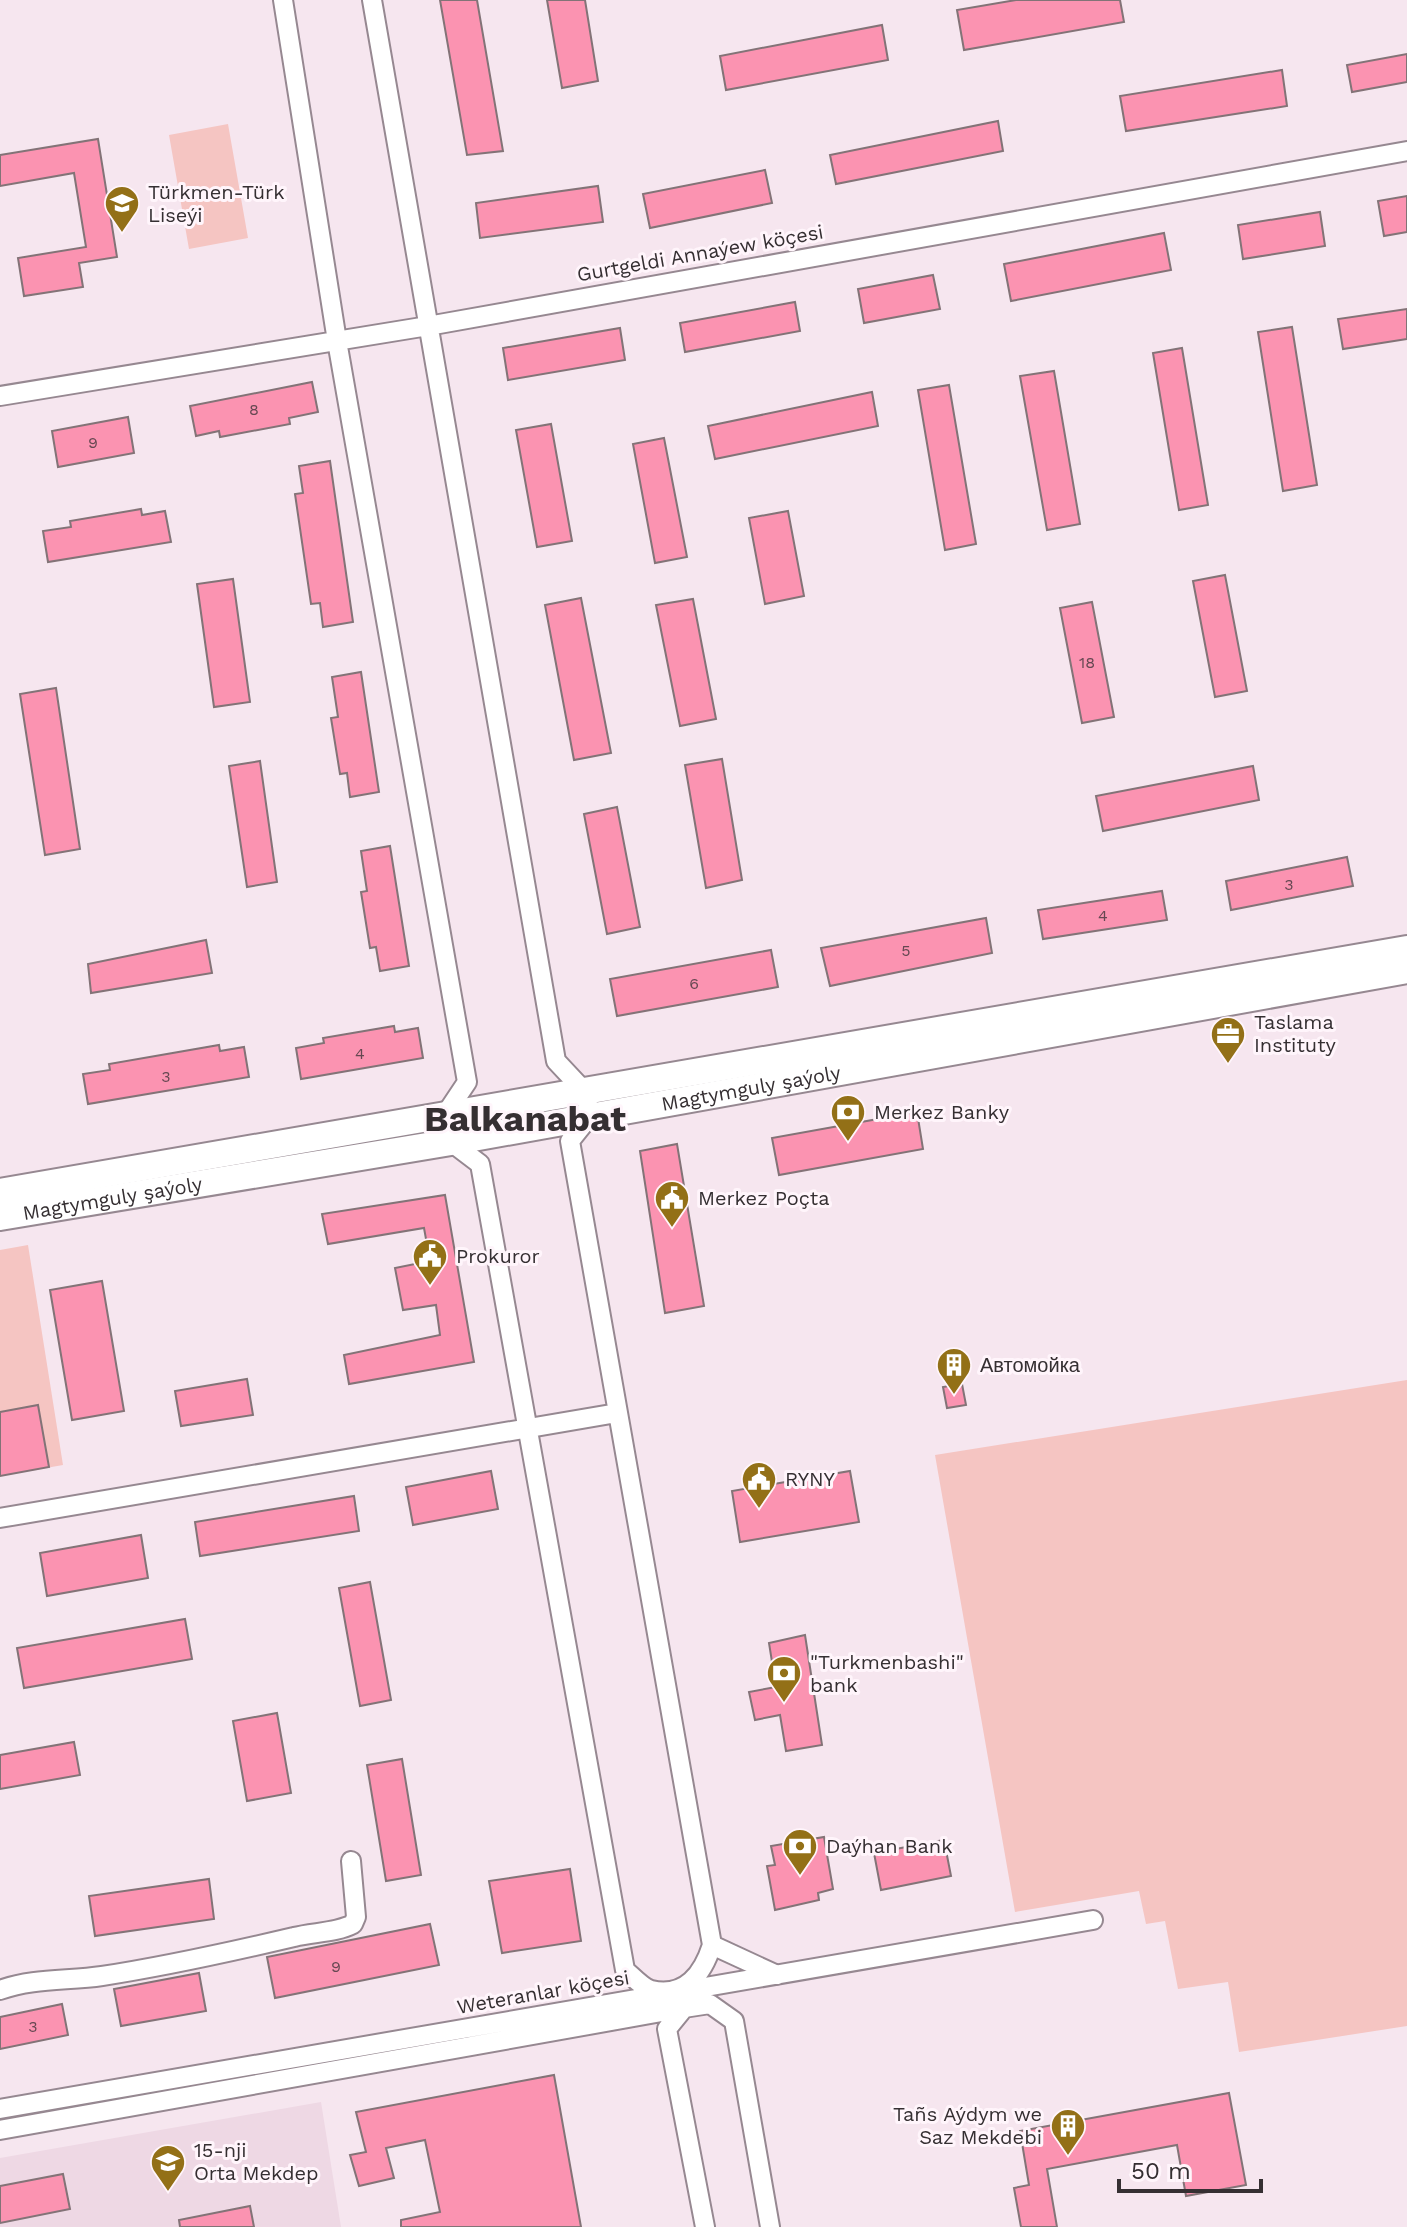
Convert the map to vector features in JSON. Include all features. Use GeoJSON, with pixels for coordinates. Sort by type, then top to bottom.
{"type":"FeatureCollection","features":[{"type":"Feature","properties":{"kind":"street"},"geometry":{"type":"LineString","coordinates":[[283,0],[337,341],[467,1082],[445,1115],[451,1142],[480,1164],[530,1427],[625,1970],[620,1987],[592,2007]]}},
{"type":"Feature","properties":{"kind":"street"},"geometry":{"type":"LineString","coordinates":[[372,0],[556,1061],[588,1104],[570,1141],[712,1945],[703,1973],[682,1989],[650,1990],[625,1970]]}},
{"type":"Feature","properties":{"kind":"street","name":"Gurtgeldi Annaýew köçesi"},"geometry":{"type":"LineString","coordinates":[[0,396],[428,326],[1407,151]]}},
{"type":"Feature","properties":{"kind":"street","name":"Magtymguly şaýoly"},"geometry":{"type":"LineString","coordinates":[[0,1217],[451,1142],[588,1104],[1407,949]]}},
{"type":"Feature","properties":{"kind":"street","name":"Magtymguly şaýoly"},"geometry":{"type":"LineString","coordinates":[[0,1192],[445,1115],[588,1104],[1407,970]]}},
{"type":"Feature","properties":{"kind":"street"},"geometry":{"type":"LineString","coordinates":[[0,1518],[617,1413]]}},
{"type":"Feature","properties":{"kind":"street"},"geometry":{"type":"LineString","coordinates":[[0,1990],[18,1984],[98,1976],[218,1956],[290,1937],[343,1929],[353,1924],[356,1917],[351,1861]]}},
{"type":"Feature","properties":{"kind":"street","name":"Weteranlar köçesi"},"geometry":{"type":"LineString","coordinates":[[0,2109],[1093,1920]]}},
{"type":"Feature","properties":{"kind":"street"},"geometry":{"type":"LineString","coordinates":[[712,1945],[777,1975]]}},
{"type":"Feature","properties":{"kind":"street"},"geometry":{"type":"LineString","coordinates":[[0,2130],[710,2004],[734,2021],[770,2227]]}},
{"type":"Feature","properties":{"kind":"street"},"geometry":{"type":"LineString","coordinates":[[684,2008],[667,2029],[705,2227]]}},
{"type":"Feature","properties":{"kind":"shaded area"},"geometry":{"type":"Polygon","coordinates":[[[228,124],[248,238],[189,249],[169,135],[228,124]]]}},
{"type":"Feature","properties":{"kind":"shaded area"},"geometry":{"type":"Polygon","coordinates":[[[28,1245],[63,1465],[0,1476],[0,1250],[28,1245]]]}},
{"type":"Feature","properties":{"kind":"shaded area"},"geometry":{"type":"Polygon","coordinates":[[[1407,1380],[1407,2026],[1239,2052],[1228,1982],[1178,1989],[1165,1921],[1146,1924],[1139,1891],[1015,1912],[935,1455],[1407,1380]]]}},
{"type":"Feature","properties":{"kind":"shaded area","name":"15-nji Orta Mekdep"},"geometry":{"type":"Polygon","coordinates":[[[321,2102],[341,2227],[0,2227],[0,2158],[321,2102]]]}},
{"type":"Feature","properties":{"kind":"building"},"geometry":{"type":"Polygon","coordinates":[[[440,0],[477,0],[503,151],[467,155],[440,0]]]}},
{"type":"Feature","properties":{"kind":"building"},"geometry":{"type":"Polygon","coordinates":[[[547,0],[585,0],[598,81],[562,88],[547,0]]]}},
{"type":"Feature","properties":{"kind":"building"},"geometry":{"type":"Polygon","coordinates":[[[1016,0],[1120,0],[1124,22],[964,50],[957,10],[1016,0]]]}},
{"type":"Feature","properties":{"kind":"building"},"geometry":{"type":"Polygon","coordinates":[[[882,25],[888,60],[726,90],[720,56],[882,25]]]}},
{"type":"Feature","properties":{"kind":"building"},"geometry":{"type":"Polygon","coordinates":[[[1407,54],[1407,82],[1352,92],[1347,65],[1407,54]]]}},
{"type":"Feature","properties":{"kind":"building"},"geometry":{"type":"Polygon","coordinates":[[[1282,70],[1287,106],[1126,131],[1120,96],[1282,70]]]}},
{"type":"Feature","properties":{"kind":"building"},"geometry":{"type":"Polygon","coordinates":[[[998,121],[1003,151],[836,184],[830,155],[998,121]]]}},
{"type":"Feature","properties":{"kind":"building"},"geometry":{"type":"Polygon","coordinates":[[[98,139],[117,257],[79,263],[83,287],[24,296],[18,258],[86,247],[74,173],[0,186],[0,155],[98,139]]]}},
{"type":"Feature","properties":{"kind":"building"},"geometry":{"type":"Polygon","coordinates":[[[765,170],[772,203],[650,228],[643,194],[765,170]]]}},
{"type":"Feature","properties":{"kind":"building"},"geometry":{"type":"Polygon","coordinates":[[[598,186],[603,222],[480,238],[476,203],[598,186]]]}},
{"type":"Feature","properties":{"kind":"building"},"geometry":{"type":"Polygon","coordinates":[[[1407,196],[1407,232],[1384,236],[1378,201],[1407,196]]]}},
{"type":"Feature","properties":{"kind":"building"},"geometry":{"type":"Polygon","coordinates":[[[1320,212],[1325,246],[1243,259],[1238,225],[1320,212]]]}},
{"type":"Feature","properties":{"kind":"building"},"geometry":{"type":"Polygon","coordinates":[[[1164,233],[1171,270],[1011,301],[1004,264],[1164,233]]]}},
{"type":"Feature","properties":{"kind":"building"},"geometry":{"type":"Polygon","coordinates":[[[933,275],[940,309],[864,323],[858,289],[933,275]]]}},
{"type":"Feature","properties":{"kind":"building"},"geometry":{"type":"Polygon","coordinates":[[[795,302],[800,331],[685,352],[680,323],[795,302]]]}},
{"type":"Feature","properties":{"kind":"building"},"geometry":{"type":"Polygon","coordinates":[[[1407,309],[1407,339],[1343,349],[1338,319],[1407,309]]]}},
{"type":"Feature","properties":{"kind":"building"},"geometry":{"type":"Polygon","coordinates":[[[1292,327],[1317,485],[1283,491],[1258,332],[1292,327]]]}},
{"type":"Feature","properties":{"kind":"building"},"geometry":{"type":"Polygon","coordinates":[[[620,328],[625,360],[508,380],[503,348],[620,328]]]}},
{"type":"Feature","properties":{"kind":"building"},"geometry":{"type":"Polygon","coordinates":[[[1182,348],[1208,505],[1179,510],[1153,353],[1182,348]]]}},
{"type":"Feature","properties":{"kind":"building"},"geometry":{"type":"Polygon","coordinates":[[[1054,371],[1080,524],[1047,530],[1020,376],[1054,371]]]}},
{"type":"Feature","properties":{"kind":"building"},"geometry":{"type":"Polygon","coordinates":[[[312,382],[318,412],[289,418],[290,424],[220,437],[219,431],[196,436],[190,406],[312,382]]]}},
{"type":"Feature","properties":{"kind":"building"},"geometry":{"type":"Polygon","coordinates":[[[949,385],[976,544],[945,550],[918,390],[949,385]]]}},
{"type":"Feature","properties":{"kind":"building"},"geometry":{"type":"Polygon","coordinates":[[[872,392],[878,426],[715,459],[708,426],[872,392]]]}},
{"type":"Feature","properties":{"kind":"building"},"geometry":{"type":"Polygon","coordinates":[[[128,417],[134,453],[58,467],[52,431],[128,417]]]}},
{"type":"Feature","properties":{"kind":"building"},"geometry":{"type":"Polygon","coordinates":[[[551,424],[572,541],[537,547],[516,430],[551,424]]]}},
{"type":"Feature","properties":{"kind":"building"},"geometry":{"type":"Polygon","coordinates":[[[664,438],[687,557],[655,563],[633,444],[664,438]]]}},
{"type":"Feature","properties":{"kind":"building"},"geometry":{"type":"Polygon","coordinates":[[[330,461],[353,622],[323,627],[320,603],[311,604],[295,494],[303,493],[299,466],[330,461]]]}},
{"type":"Feature","properties":{"kind":"building"},"geometry":{"type":"Polygon","coordinates":[[[141,509],[142,515],[165,511],[171,542],[48,562],[43,531],[71,527],[70,521],[141,509]]]}},
{"type":"Feature","properties":{"kind":"building"},"geometry":{"type":"Polygon","coordinates":[[[788,511],[804,596],[765,604],[749,518],[788,511]]]}},
{"type":"Feature","properties":{"kind":"building"},"geometry":{"type":"Polygon","coordinates":[[[1225,575],[1247,691],[1215,697],[1193,581],[1225,575]]]}},
{"type":"Feature","properties":{"kind":"building"},"geometry":{"type":"Polygon","coordinates":[[[233,579],[250,702],[214,707],[197,584],[233,579]]]}},
{"type":"Feature","properties":{"kind":"building"},"geometry":{"type":"Polygon","coordinates":[[[581,598],[611,753],[574,760],[545,605],[581,598]]]}},
{"type":"Feature","properties":{"kind":"building"},"geometry":{"type":"Polygon","coordinates":[[[693,599],[716,719],[680,726],[656,605],[693,599]]]}},
{"type":"Feature","properties":{"kind":"building"},"geometry":{"type":"Polygon","coordinates":[[[1092,602],[1114,717],[1082,723],[1060,608],[1092,602]]]}},
{"type":"Feature","properties":{"kind":"building"},"geometry":{"type":"Polygon","coordinates":[[[361,672],[379,792],[350,797],[347,773],[340,774],[331,718],[338,717],[332,677],[361,672]]]}},
{"type":"Feature","properties":{"kind":"building"},"geometry":{"type":"Polygon","coordinates":[[[56,688],[80,849],[45,855],[20,694],[56,688]]]}},
{"type":"Feature","properties":{"kind":"building"},"geometry":{"type":"Polygon","coordinates":[[[722,759],[742,880],[706,888],[685,765],[722,759]]]}},
{"type":"Feature","properties":{"kind":"building"},"geometry":{"type":"Polygon","coordinates":[[[260,761],[277,882],[247,887],[229,766],[260,761]]]}},
{"type":"Feature","properties":{"kind":"building"},"geometry":{"type":"Polygon","coordinates":[[[1253,766],[1259,800],[1103,831],[1096,796],[1253,766]]]}},
{"type":"Feature","properties":{"kind":"building"},"geometry":{"type":"Polygon","coordinates":[[[617,807],[640,927],[607,934],[584,814],[617,807]]]}},
{"type":"Feature","properties":{"kind":"building"},"geometry":{"type":"Polygon","coordinates":[[[390,846],[409,966],[380,971],[376,947],[370,948],[361,892],[367,891],[361,851],[390,846]]]}},
{"type":"Feature","properties":{"kind":"building"},"geometry":{"type":"Polygon","coordinates":[[[1347,857],[1353,886],[1231,910],[1226,881],[1347,857]]]}},
{"type":"Feature","properties":{"kind":"building"},"geometry":{"type":"Polygon","coordinates":[[[1162,891],[1167,920],[1043,939],[1038,910],[1162,891]]]}},
{"type":"Feature","properties":{"kind":"building"},"geometry":{"type":"Polygon","coordinates":[[[986,918],[992,953],[830,986],[821,948],[986,918]]]}},
{"type":"Feature","properties":{"kind":"building"},"geometry":{"type":"Polygon","coordinates":[[[206,940],[212,973],[91,993],[88,964],[206,940]]]}},
{"type":"Feature","properties":{"kind":"building"},"geometry":{"type":"Polygon","coordinates":[[[771,950],[778,987],[617,1016],[610,979],[771,950]]]}},
{"type":"Feature","properties":{"kind":"building"},"geometry":{"type":"Polygon","coordinates":[[[394,1026],[395,1032],[418,1028],[423,1058],[301,1079],[296,1048],[324,1043],[323,1038],[394,1026]]]}},
{"type":"Feature","properties":{"kind":"building"},"geometry":{"type":"Polygon","coordinates":[[[219,1045],[220,1051],[244,1047],[249,1077],[88,1104],[83,1074],[110,1070],[109,1064],[219,1045]]]}},
{"type":"Feature","properties":{"kind":"building","name":"Merkez Banky"},"geometry":{"type":"Polygon","coordinates":[[[917,1112],[923,1149],[779,1175],[772,1138],[917,1112]]]}},
{"type":"Feature","properties":{"kind":"building","name":"Merkez Poçta"},"geometry":{"type":"Polygon","coordinates":[[[677,1144],[704,1306],[665,1313],[640,1151],[677,1144]]]}},
{"type":"Feature","properties":{"kind":"building","name":"Prokuror"},"geometry":{"type":"Polygon","coordinates":[[[445,1195],[474,1362],[349,1384],[344,1355],[440,1335],[436,1305],[403,1310],[395,1268],[430,1261],[424,1228],[328,1244],[322,1214],[445,1195]]]}},
{"type":"Feature","properties":{"kind":"building"},"geometry":{"type":"Polygon","coordinates":[[[102,1281],[124,1411],[72,1420],[50,1290],[102,1281]]]}},
{"type":"Feature","properties":{"kind":"building"},"geometry":{"type":"Polygon","coordinates":[[[247,1379],[253,1415],[181,1426],[175,1391],[247,1379]]]}},
{"type":"Feature","properties":{"kind":"building","name":"Автомойка"},"geometry":{"type":"Polygon","coordinates":[[[962,1384],[966,1405],[947,1408],[943,1387],[962,1384]]]}},
{"type":"Feature","properties":{"kind":"building"},"geometry":{"type":"Polygon","coordinates":[[[38,1405],[49,1467],[0,1476],[0,1412],[38,1405]]]}},
{"type":"Feature","properties":{"kind":"building"},"geometry":{"type":"Polygon","coordinates":[[[491,1471],[498,1509],[413,1525],[406,1487],[491,1471]]]}},
{"type":"Feature","properties":{"kind":"building"},"geometry":{"type":"Polygon","coordinates":[[[850,1471],[859,1522],[740,1542],[732,1491],[850,1471]]]}},
{"type":"Feature","properties":{"kind":"building"},"geometry":{"type":"Polygon","coordinates":[[[354,1496],[359,1531],[200,1556],[195,1522],[354,1496]]]}},
{"type":"Feature","properties":{"kind":"building"},"geometry":{"type":"Polygon","coordinates":[[[141,1535],[148,1578],[47,1596],[40,1553],[141,1535]]]}},
{"type":"Feature","properties":{"kind":"building"},"geometry":{"type":"Polygon","coordinates":[[[370,1582],[391,1700],[360,1706],[339,1588],[370,1582]]]}},
{"type":"Feature","properties":{"kind":"building"},"geometry":{"type":"Polygon","coordinates":[[[185,1619],[192,1659],[24,1688],[17,1648],[185,1619]]]}},
{"type":"Feature","properties":{"kind":"building","name":"\"Turkmenbashi\" bank"},"geometry":{"type":"Polygon","coordinates":[[[805,1635],[822,1745],[786,1751],[780,1715],[755,1720],[749,1692],[776,1687],[769,1643],[805,1635]]]}},
{"type":"Feature","properties":{"kind":"building"},"geometry":{"type":"Polygon","coordinates":[[[277,1713],[291,1793],[247,1801],[233,1721],[277,1713]]]}},
{"type":"Feature","properties":{"kind":"building"},"geometry":{"type":"Polygon","coordinates":[[[74,1742],[80,1775],[0,1789],[0,1755],[74,1742]]]}},
{"type":"Feature","properties":{"kind":"building"},"geometry":{"type":"Polygon","coordinates":[[[402,1759],[421,1875],[386,1881],[367,1765],[402,1759]]]}},
{"type":"Feature","properties":{"kind":"building","name":"Daýhan Bank"},"geometry":{"type":"Polygon","coordinates":[[[824,1837],[833,1889],[818,1893],[819,1900],[775,1910],[767,1866],[775,1865],[771,1846],[824,1837]]]}},
{"type":"Feature","properties":{"kind":"building"},"geometry":{"type":"Polygon","coordinates":[[[944,1840],[951,1876],[881,1890],[874,1853],[944,1840]]]}},
{"type":"Feature","properties":{"kind":"building"},"geometry":{"type":"Polygon","coordinates":[[[570,1869],[581,1941],[502,1953],[489,1881],[570,1869]]]}},
{"type":"Feature","properties":{"kind":"building"},"geometry":{"type":"Polygon","coordinates":[[[209,1879],[214,1919],[95,1936],[89,1896],[209,1879]]]}},
{"type":"Feature","properties":{"kind":"building"},"geometry":{"type":"Polygon","coordinates":[[[430,1924],[439,1965],[275,1998],[267,1957],[430,1924]]]}},
{"type":"Feature","properties":{"kind":"building"},"geometry":{"type":"Polygon","coordinates":[[[199,1973],[206,2011],[121,2026],[114,1989],[199,1973]]]}},
{"type":"Feature","properties":{"kind":"building"},"geometry":{"type":"Polygon","coordinates":[[[62,2004],[68,2035],[0,2049],[0,2017],[62,2004]]]}},
{"type":"Feature","properties":{"kind":"building"},"geometry":{"type":"Polygon","coordinates":[[[554,2075],[581,2227],[401,2227],[401,2220],[440,2212],[425,2140],[386,2148],[394,2178],[359,2186],[350,2155],[366,2152],[356,2112],[554,2075]]]}},
{"type":"Feature","properties":{"kind":"building","name":"Tañs Aýdym we Saz Mekdebi"},"geometry":{"type":"Polygon","coordinates":[[[1229,2093],[1246,2185],[1186,2196],[1177,2145],[1047,2169],[1057,2227],[1021,2227],[1014,2188],[1029,2185],[1020,2131],[1229,2093]]]}},
{"type":"Feature","properties":{"kind":"building"},"geometry":{"type":"Polygon","coordinates":[[[63,2174],[70,2209],[0,2223],[0,2186],[63,2174]]]}},
{"type":"Feature","properties":{"kind":"building"},"geometry":{"type":"Polygon","coordinates":[[[250,2206],[254,2227],[180,2227],[179,2220],[250,2206]]]}},
{"type":"Feature","properties":{"kind":"place","name":"Türkmen-Türk Liseýi"},"geometry":{"type":"Point","coordinates":[122,234]}},
{"type":"Feature","properties":{"kind":"place","name":"Taslama Instituty"},"geometry":{"type":"Point","coordinates":[1228,1065]}},
{"type":"Feature","properties":{"kind":"place","name":"Merkez Banky"},"geometry":{"type":"Point","coordinates":[848,1143]}},
{"type":"Feature","properties":{"kind":"place","name":"Merkez Poçta"},"geometry":{"type":"Point","coordinates":[672,1229]}},
{"type":"Feature","properties":{"kind":"place","name":"Prokuror"},"geometry":{"type":"Point","coordinates":[430,1287]}},
{"type":"Feature","properties":{"kind":"place","name":"Автомойка"},"geometry":{"type":"Point","coordinates":[954,1396]}},
{"type":"Feature","properties":{"kind":"place","name":"RYNY"},"geometry":{"type":"Point","coordinates":[759,1510]}},
{"type":"Feature","properties":{"kind":"place","name":"\"Turkmenbashi\" bank"},"geometry":{"type":"Point","coordinates":[784,1704]}},
{"type":"Feature","properties":{"kind":"place","name":"Daýhan Bank"},"geometry":{"type":"Point","coordinates":[800,1877]}},
{"type":"Feature","properties":{"kind":"place","name":"Tañs Aýdym we Saz Mekdebi"},"geometry":{"type":"Point","coordinates":[1068,2157]}},
{"type":"Feature","properties":{"kind":"place","name":"15-nji Orta Mekdep"},"geometry":{"type":"Point","coordinates":[168,2193]}},
{"type":"Feature","properties":{"kind":"district","name":"Balkanabat"},"geometry":{"type":"Point","coordinates":[525,1118]}}]}
